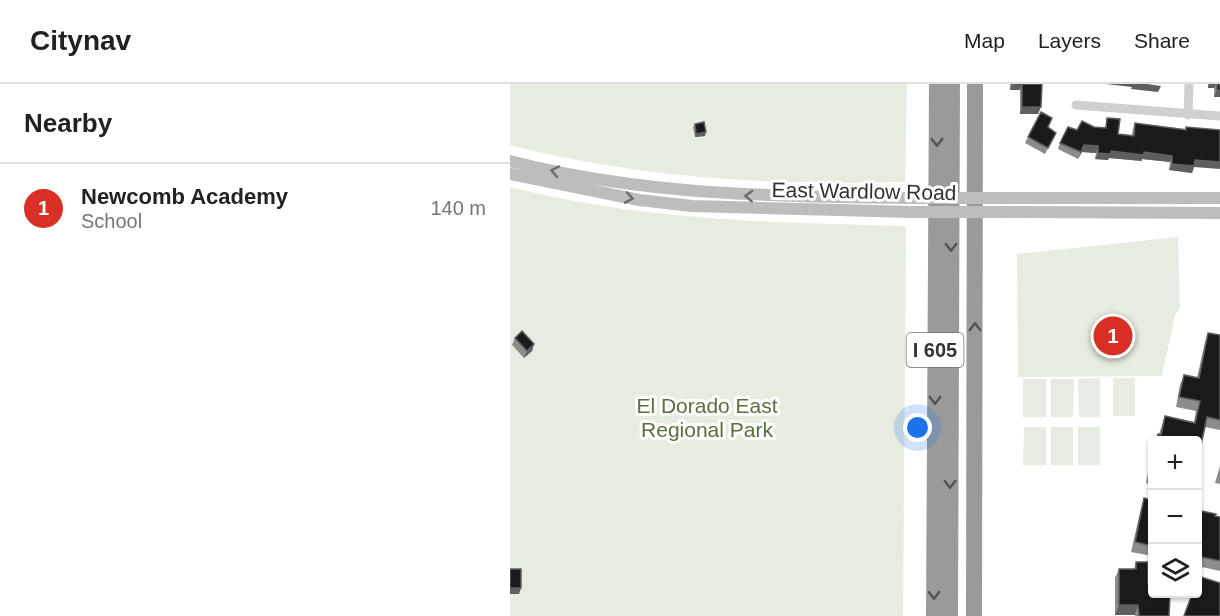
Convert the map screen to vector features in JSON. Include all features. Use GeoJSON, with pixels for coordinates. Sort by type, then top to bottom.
{"type":"FeatureCollection","features":[{"type":"Feature","properties":{"kind":"highway","name":"I 605"},"geometry":{"type":"LineString","coordinates":[[934,616],[937,84]]}},
{"type":"Feature","properties":{"kind":"highway","name":"I 605"},"geometry":{"type":"LineString","coordinates":[[950,616],[952,84]]}},
{"type":"Feature","properties":{"kind":"highway","name":"I 605"},"geometry":{"type":"LineString","coordinates":[[974,616],[975,84]]}},
{"type":"Feature","properties":{"kind":"main road","name":"East Wardlow Road"},"geometry":{"type":"LineString","coordinates":[[510,161],[580,176],[697,193],[912,198],[1220,198]]}},
{"type":"Feature","properties":{"kind":"main road","name":"East Wardlow Road"},"geometry":{"type":"LineString","coordinates":[[510,174],[639,200],[692,206],[772,210],[912,212],[1220,213]]}},
{"type":"Feature","properties":{"kind":"street"},"geometry":{"type":"LineString","coordinates":[[1188,115],[1189,84]]}},
{"type":"Feature","properties":{"kind":"street"},"geometry":{"type":"LineString","coordinates":[[1076,105],[1220,117]]}},
{"type":"Feature","properties":{"kind":"green space"},"geometry":{"type":"Polygon","coordinates":[[[510,84],[907,84],[905,182],[755,181],[706,177],[608,166],[510,145],[510,84]]]}},
{"type":"Feature","properties":{"kind":"green space","name":"El Dorado East Regional Park"},"geometry":{"type":"Polygon","coordinates":[[[510,187],[608,207],[707,218],[906,226],[903,616],[510,616],[510,187]]]}},
{"type":"Feature","properties":{"kind":"green space"},"geometry":{"type":"Polygon","coordinates":[[[1178,237],[1180,308],[1175,315],[1162,376],[1018,377],[1017,254],[1178,237]]]}},
{"type":"Feature","properties":{"kind":"green space"},"geometry":{"type":"Polygon","coordinates":[[[1100,378],[1100,417],[1079,417],[1078,379],[1100,378]]]}},
{"type":"Feature","properties":{"kind":"green space"},"geometry":{"type":"Polygon","coordinates":[[[1113,378],[1135,378],[1135,416],[1113,416],[1113,378]]]}},
{"type":"Feature","properties":{"kind":"green space"},"geometry":{"type":"Polygon","coordinates":[[[1023,379],[1046,379],[1046,417],[1023,417],[1023,379]]]}},
{"type":"Feature","properties":{"kind":"green space"},"geometry":{"type":"Polygon","coordinates":[[[1051,379],[1074,379],[1073,417],[1051,417],[1051,379]]]}},
{"type":"Feature","properties":{"kind":"green space"},"geometry":{"type":"Polygon","coordinates":[[[1024,427],[1046,427],[1046,465],[1023,465],[1024,427]]]}},
{"type":"Feature","properties":{"kind":"green space"},"geometry":{"type":"Polygon","coordinates":[[[1051,427],[1073,427],[1073,465],[1051,465],[1051,427]]]}},
{"type":"Feature","properties":{"kind":"green space"},"geometry":{"type":"Polygon","coordinates":[[[1078,427],[1100,427],[1100,465],[1078,465],[1078,427]]]}},
{"type":"Feature","properties":{"kind":"building"},"geometry":{"type":"Polygon","coordinates":[[[1022,84],[1042,84],[1041,107],[1022,107],[1022,84]]]}},
{"type":"Feature","properties":{"kind":"building"},"geometry":{"type":"Polygon","coordinates":[[[1041,112],[1052,118],[1048,127],[1056,133],[1048,148],[1028,137],[1041,112]]]}},
{"type":"Feature","properties":{"kind":"building"},"geometry":{"type":"Polygon","coordinates":[[[1107,118],[1120,119],[1118,134],[1134,136],[1135,123],[1186,130],[1186,127],[1220,130],[1220,162],[1195,160],[1194,166],[1172,164],[1172,156],[1144,152],[1144,155],[1111,151],[1111,154],[1098,153],[1098,146],[1084,145],[1081,152],[1060,143],[1068,127],[1077,130],[1082,121],[1094,127],[1106,128],[1107,118]]]}},
{"type":"Feature","properties":{"kind":"building"},"geometry":{"type":"Polygon","coordinates":[[[704,122],[706,132],[696,134],[695,124],[704,122]]]}},
{"type":"Feature","properties":{"kind":"building"},"geometry":{"type":"Polygon","coordinates":[[[522,331],[534,344],[527,351],[515,338],[522,331]]]}},
{"type":"Feature","properties":{"kind":"building"},"geometry":{"type":"Polygon","coordinates":[[[1208,333],[1220,335],[1220,420],[1207,417],[1202,440],[1202,436],[1157,436],[1161,435],[1165,416],[1195,423],[1200,401],[1179,397],[1184,375],[1199,378],[1208,333]]]}},
{"type":"Feature","properties":{"kind":"building"},"geometry":{"type":"Polygon","coordinates":[[[1144,498],[1148,499],[1148,545],[1135,542],[1144,498]]]}},
{"type":"Feature","properties":{"kind":"building"},"geometry":{"type":"Polygon","coordinates":[[[1202,511],[1220,517],[1220,561],[1202,557],[1202,511]]]}},
{"type":"Feature","properties":{"kind":"building"},"geometry":{"type":"Polygon","coordinates":[[[1136,562],[1148,562],[1148,598],[1170,598],[1169,616],[1139,616],[1138,605],[1119,605],[1119,569],[1136,569],[1136,562]]]}},
{"type":"Feature","properties":{"kind":"building"},"geometry":{"type":"Polygon","coordinates":[[[510,569],[521,569],[521,588],[510,588],[510,569]]]}},
{"type":"Feature","properties":{"kind":"building"},"geometry":{"type":"Polygon","coordinates":[[[1202,577],[1220,583],[1220,616],[1184,616],[1191,598],[1202,598],[1202,577]]]}},
{"type":"Feature","properties":{"kind":"place","name":"Newcomb Academy"},"geometry":{"type":"Point","coordinates":[1113,336]}}]}
